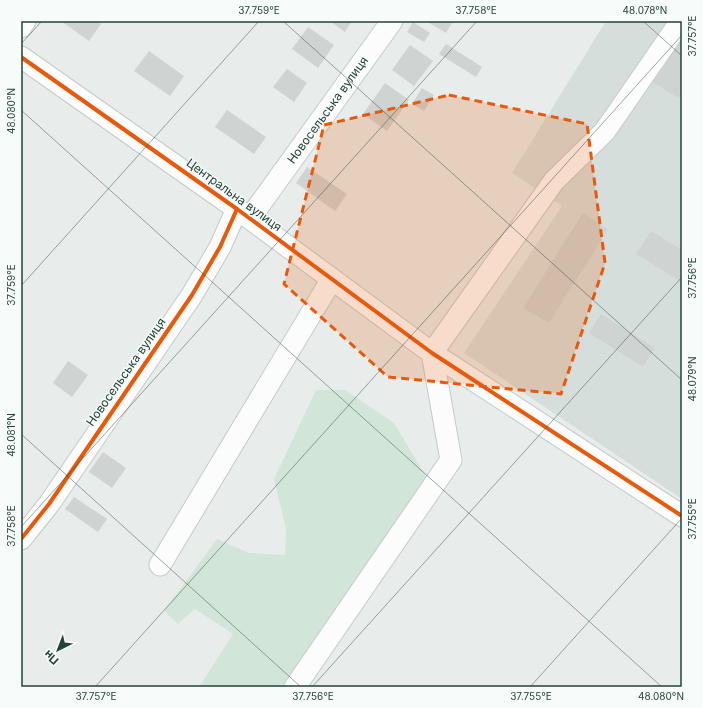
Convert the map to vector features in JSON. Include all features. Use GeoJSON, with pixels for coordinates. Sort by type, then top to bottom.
{"type":"FeatureCollection","features":[{"type":"Feature","properties":{"kind":"street"},"geometry":{"type":"LineString","coordinates":[[21,27],[25,21]]}},
{"type":"Feature","properties":{"kind":"street","name":"Новосельська вулиця"},"geometry":{"type":"LineString","coordinates":[[21,539],[49,504],[192,296],[220,247],[243,213],[392,21]]}},
{"type":"Feature","properties":{"kind":"street"},"geometry":{"type":"LineString","coordinates":[[295,687],[451,460],[432,352],[554,182],[605,131],[680,21]]}},
{"type":"Feature","properties":{"kind":"street","name":"Центральна вулиця"},"geometry":{"type":"LineString","coordinates":[[21,57],[243,213],[432,352],[682,516]]}},
{"type":"Feature","properties":{"kind":"street"},"geometry":{"type":"LineString","coordinates":[[160,565],[332,279]]}},
{"type":"Feature","properties":{"kind":"highlighted area"},"geometry":{"type":"Polygon","coordinates":[[[449,95],[587,124],[605,263],[561,394],[388,377],[284,284],[324,125],[449,95]]]}},
{"type":"Feature","properties":{"kind":"shaded area"},"geometry":{"type":"Polygon","coordinates":[[[606,21],[682,21],[682,499],[464,353],[562,206],[512,173],[606,21]]]}},
{"type":"Feature","properties":{"kind":"green space"},"geometry":{"type":"Polygon","coordinates":[[[316,390],[345,390],[394,423],[427,478],[282,687],[199,687],[233,634],[195,609],[178,624],[164,611],[217,539],[249,553],[285,555],[286,529],[274,479],[316,390]]]}},
{"type":"Feature","properties":{"kind":"building"},"geometry":{"type":"Polygon","coordinates":[[[61,21],[96,21],[101,24],[89,41],[61,21]]]}},
{"type":"Feature","properties":{"kind":"building"},"geometry":{"type":"Polygon","coordinates":[[[330,21],[352,21],[345,32],[330,21]]]}},
{"type":"Feature","properties":{"kind":"building"},"geometry":{"type":"Polygon","coordinates":[[[426,21],[453,21],[446,33],[426,21]]]}},
{"type":"Feature","properties":{"kind":"building"},"geometry":{"type":"Polygon","coordinates":[[[413,22],[430,33],[424,42],[407,32],[413,22]]]}},
{"type":"Feature","properties":{"kind":"building"},"geometry":{"type":"Polygon","coordinates":[[[308,27],[334,45],[318,68],[292,49],[308,27]]]}},
{"type":"Feature","properties":{"kind":"building"},"geometry":{"type":"Polygon","coordinates":[[[682,34],[682,93],[678,98],[651,81],[682,34]]]}},
{"type":"Feature","properties":{"kind":"building"},"geometry":{"type":"Polygon","coordinates":[[[446,44],[482,67],[476,77],[439,54],[446,44]]]}},
{"type":"Feature","properties":{"kind":"building"},"geometry":{"type":"Polygon","coordinates":[[[410,45],[433,61],[414,86],[392,70],[410,45]]]}},
{"type":"Feature","properties":{"kind":"building"},"geometry":{"type":"Polygon","coordinates":[[[149,51],[184,76],[170,96],[134,71],[149,51]]]}},
{"type":"Feature","properties":{"kind":"building"},"geometry":{"type":"Polygon","coordinates":[[[287,69],[307,83],[294,102],[273,87],[287,69]]]}},
{"type":"Feature","properties":{"kind":"building"},"geometry":{"type":"Polygon","coordinates":[[[385,83],[409,100],[387,131],[363,114],[385,83]]]}},
{"type":"Feature","properties":{"kind":"building"},"geometry":{"type":"Polygon","coordinates":[[[422,88],[434,95],[424,111],[412,104],[422,88]]]}},
{"type":"Feature","properties":{"kind":"building"},"geometry":{"type":"Polygon","coordinates":[[[227,110],[266,137],[254,154],[215,127],[227,110]]]}},
{"type":"Feature","properties":{"kind":"building"},"geometry":{"type":"Polygon","coordinates":[[[307,167],[347,194],[335,211],[296,183],[307,167]]]}},
{"type":"Feature","properties":{"kind":"building"},"geometry":{"type":"Polygon","coordinates":[[[583,213],[608,229],[549,323],[523,308],[583,213]]]}},
{"type":"Feature","properties":{"kind":"building"},"geometry":{"type":"Polygon","coordinates":[[[651,231],[682,250],[682,282],[636,254],[651,231]]]}},
{"type":"Feature","properties":{"kind":"building"},"geometry":{"type":"Polygon","coordinates":[[[601,314],[655,348],[643,367],[589,333],[601,314]]]}},
{"type":"Feature","properties":{"kind":"building"},"geometry":{"type":"Polygon","coordinates":[[[68,361],[88,375],[72,397],[53,383],[68,361]]]}},
{"type":"Feature","properties":{"kind":"building"},"geometry":{"type":"Polygon","coordinates":[[[103,452],[126,468],[112,488],[89,472],[103,452]]]}},
{"type":"Feature","properties":{"kind":"building"},"geometry":{"type":"Polygon","coordinates":[[[74,497],[107,519],[98,532],[65,509],[74,497]]]}},
{"type":"Feature","properties":{"kind":"cycle path"},"geometry":{"type":"LineString","coordinates":[[21,57],[237,209],[432,353],[682,516]]}},
{"type":"Feature","properties":{"kind":"cycle path"},"geometry":{"type":"LineString","coordinates":[[21,539],[49,504],[192,295],[220,247],[237,209]]}}]}
